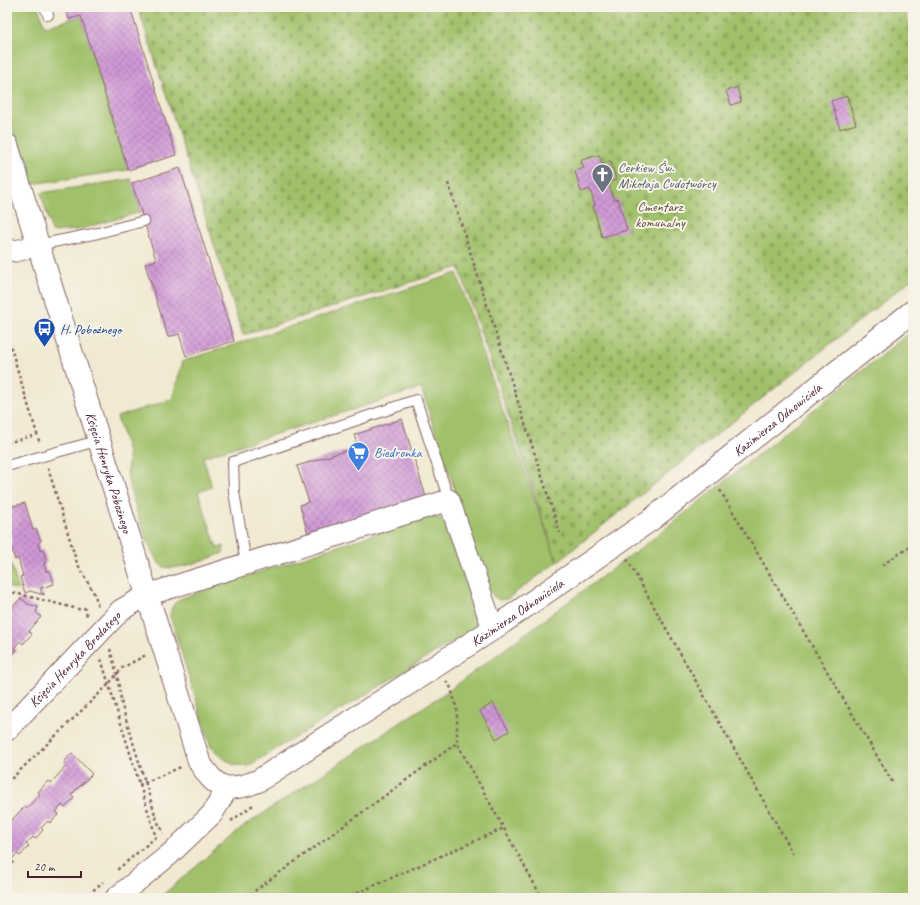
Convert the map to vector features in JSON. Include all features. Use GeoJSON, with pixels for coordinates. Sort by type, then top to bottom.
{"type":"FeatureCollection","features":[{"type":"Feature","properties":{"kind":"street","name":"Księcia Henryka Pobożnego"},"geometry":{"type":"LineString","coordinates":[[7,145],[147,595],[165,648],[198,760],[213,780],[227,788]]}},
{"type":"Feature","properties":{"kind":"street"},"geometry":{"type":"LineString","coordinates":[[7,249],[16,250],[38,245]]}},
{"type":"Feature","properties":{"kind":"street","name":"Kazimierza Odnowiciela"},"geometry":{"type":"LineString","coordinates":[[227,788],[239,788],[258,781],[493,629],[652,518],[913,311]]}},
{"type":"Feature","properties":{"kind":"street"},"geometry":{"type":"LineString","coordinates":[[449,500],[493,629]]}},
{"type":"Feature","properties":{"kind":"street","name":"Księcia Henryka Brodatego"},"geometry":{"type":"LineString","coordinates":[[7,730],[121,610],[147,595],[449,500]]}},
{"type":"Feature","properties":{"kind":"street"},"geometry":{"type":"LineString","coordinates":[[116,898],[169,855],[212,814],[227,788]]}},
{"type":"Feature","properties":{"kind":"lane"},"geometry":{"type":"LineString","coordinates":[[38,245],[98,233],[144,221]]}},
{"type":"Feature","properties":{"kind":"lane"},"geometry":{"type":"LineString","coordinates":[[246,563],[234,492],[233,462],[416,400],[449,500]]}},
{"type":"Feature","properties":{"kind":"lane"},"geometry":{"type":"LineString","coordinates":[[7,466],[100,440]]}},
{"type":"Feature","properties":{"kind":"path"},"geometry":{"type":"LineString","coordinates":[[448,183],[560,533]]}},
{"type":"Feature","properties":{"kind":"path"},"geometry":{"type":"LineString","coordinates":[[7,335],[77,563],[94,596],[117,674],[122,706],[157,821],[166,837]]}},
{"type":"Feature","properties":{"kind":"path"},"geometry":{"type":"LineString","coordinates":[[7,443],[32,436]]}},
{"type":"Feature","properties":{"kind":"path"},"geometry":{"type":"LineString","coordinates":[[718,486],[893,783]]}},
{"type":"Feature","properties":{"kind":"path"},"geometry":{"type":"LineString","coordinates":[[882,565],[913,544]]}},
{"type":"Feature","properties":{"kind":"path"},"geometry":{"type":"LineString","coordinates":[[625,557],[793,853]]}},
{"type":"Feature","properties":{"kind":"path"},"geometry":{"type":"LineString","coordinates":[[7,593],[15,593],[82,610]]}},
{"type":"Feature","properties":{"kind":"path"},"geometry":{"type":"LineString","coordinates":[[7,783],[108,685],[122,668],[138,658],[165,648]]}},
{"type":"Feature","properties":{"kind":"path"},"geometry":{"type":"LineString","coordinates":[[444,677],[451,688],[457,710],[458,743],[542,898]]}},
{"type":"Feature","properties":{"kind":"path"},"geometry":{"type":"LineString","coordinates":[[108,685],[156,837],[114,873]]}},
{"type":"Feature","properties":{"kind":"path"},"geometry":{"type":"LineString","coordinates":[[245,898],[458,743]]}},
{"type":"Feature","properties":{"kind":"path"},"geometry":{"type":"LineString","coordinates":[[139,785],[198,760]]}},
{"type":"Feature","properties":{"kind":"path"},"geometry":{"type":"LineString","coordinates":[[346,898],[504,828]]}},
{"type":"Feature","properties":{"kind":"path"},"geometry":{"type":"LineString","coordinates":[[84,898],[108,878]]}},
{"type":"Feature","properties":{"kind":"green space"},"geometry":{"type":"Polygon","coordinates":[[[7,7],[38,7],[45,27],[81,16],[128,170],[31,184],[7,111],[7,7]]]}},
{"type":"Feature","properties":{"kind":"green space","name":"Cmentarz komunalny"},"geometry":{"type":"Polygon","coordinates":[[[138,7],[904,7],[913,36],[913,278],[557,562],[459,267],[243,335],[138,7]]]}},
{"type":"Feature","properties":{"kind":"green space"},"geometry":{"type":"Polygon","coordinates":[[[131,179],[141,212],[77,230],[52,232],[41,193],[131,179]]]}},
{"type":"Feature","properties":{"kind":"green space"},"geometry":{"type":"Polygon","coordinates":[[[457,273],[493,383],[557,562],[507,599],[499,600],[494,597],[486,584],[421,388],[203,457],[212,487],[198,492],[217,548],[224,546],[223,553],[201,561],[174,568],[162,566],[157,561],[147,540],[133,498],[128,475],[128,453],[117,417],[172,399],[183,361],[457,273]]]}},
{"type":"Feature","properties":{"kind":"green space"},"geometry":{"type":"Polygon","coordinates":[[[913,330],[913,898],[159,898],[240,829],[451,689],[654,538],[913,330]]]}},
{"type":"Feature","properties":{"kind":"green space"},"geometry":{"type":"Polygon","coordinates":[[[428,516],[445,520],[480,625],[248,766],[234,765],[223,758],[211,747],[170,616],[172,607],[175,603],[182,598],[428,516]]]}},
{"type":"Feature","properties":{"kind":"green space"},"geometry":{"type":"Polygon","coordinates":[[[7,551],[19,590],[7,587],[7,551]]]}},
{"type":"Feature","properties":{"kind":"building"},"geometry":{"type":"Polygon","coordinates":[[[65,7],[130,7],[176,155],[128,170],[81,16],[69,19],[65,7]]]}},
{"type":"Feature","properties":{"kind":"building"},"geometry":{"type":"Polygon","coordinates":[[[737,87],[741,102],[731,105],[726,91],[737,87]]]}},
{"type":"Feature","properties":{"kind":"building"},"geometry":{"type":"Polygon","coordinates":[[[847,96],[856,124],[840,129],[831,101],[847,96]]]}},
{"type":"Feature","properties":{"kind":"building","name":"Cerkiew Św. Mikołaja Cudotwórcy"},"geometry":{"type":"Polygon","coordinates":[[[599,155],[602,164],[611,161],[616,180],[608,182],[614,200],[618,199],[627,230],[602,237],[593,206],[595,206],[590,189],[581,192],[575,171],[584,168],[581,160],[599,155]]]}},
{"type":"Feature","properties":{"kind":"building"},"geometry":{"type":"Polygon","coordinates":[[[180,168],[234,341],[186,356],[179,334],[168,337],[145,264],[156,260],[132,183],[180,168]]]}},
{"type":"Feature","properties":{"kind":"building","name":"Biedronka"},"geometry":{"type":"Polygon","coordinates":[[[402,419],[426,497],[308,534],[300,505],[309,502],[297,466],[358,447],[354,435],[402,419]]]}},
{"type":"Feature","properties":{"kind":"building"},"geometry":{"type":"Polygon","coordinates":[[[25,503],[33,530],[36,529],[41,541],[38,543],[40,551],[43,550],[47,562],[44,563],[46,571],[50,571],[54,584],[41,588],[41,593],[44,593],[44,595],[30,591],[25,593],[20,577],[23,576],[18,558],[15,560],[10,543],[12,542],[7,525],[7,505],[10,504],[11,507],[25,503]]]}},
{"type":"Feature","properties":{"kind":"building"},"geometry":{"type":"Polygon","coordinates":[[[21,598],[28,604],[38,607],[36,612],[41,617],[29,631],[32,634],[23,644],[20,641],[14,648],[17,650],[8,660],[7,613],[21,598]]]}},
{"type":"Feature","properties":{"kind":"building"},"geometry":{"type":"Polygon","coordinates":[[[493,703],[509,731],[496,739],[480,711],[493,703]]]}},
{"type":"Feature","properties":{"kind":"building"},"geometry":{"type":"Polygon","coordinates":[[[72,753],[92,774],[71,795],[74,798],[65,808],[62,805],[56,812],[59,814],[50,823],[48,821],[41,828],[43,830],[35,839],[33,837],[26,844],[29,846],[20,856],[17,854],[11,860],[14,862],[7,869],[7,830],[10,826],[8,824],[25,806],[27,808],[40,794],[38,792],[48,781],[51,783],[67,765],[64,762],[72,753]]]}},
{"type":"Feature","properties":{"kind":"place","name":"Cerkiew Św. Mikołaja Cudotwórcy"},"geometry":{"type":"Point","coordinates":[602,194]}},
{"type":"Feature","properties":{"kind":"place","name":"H. Pobożnego"},"geometry":{"type":"Point","coordinates":[44,348]}},
{"type":"Feature","properties":{"kind":"place","name":"Biedronka"},"geometry":{"type":"Point","coordinates":[359,472]}}]}
